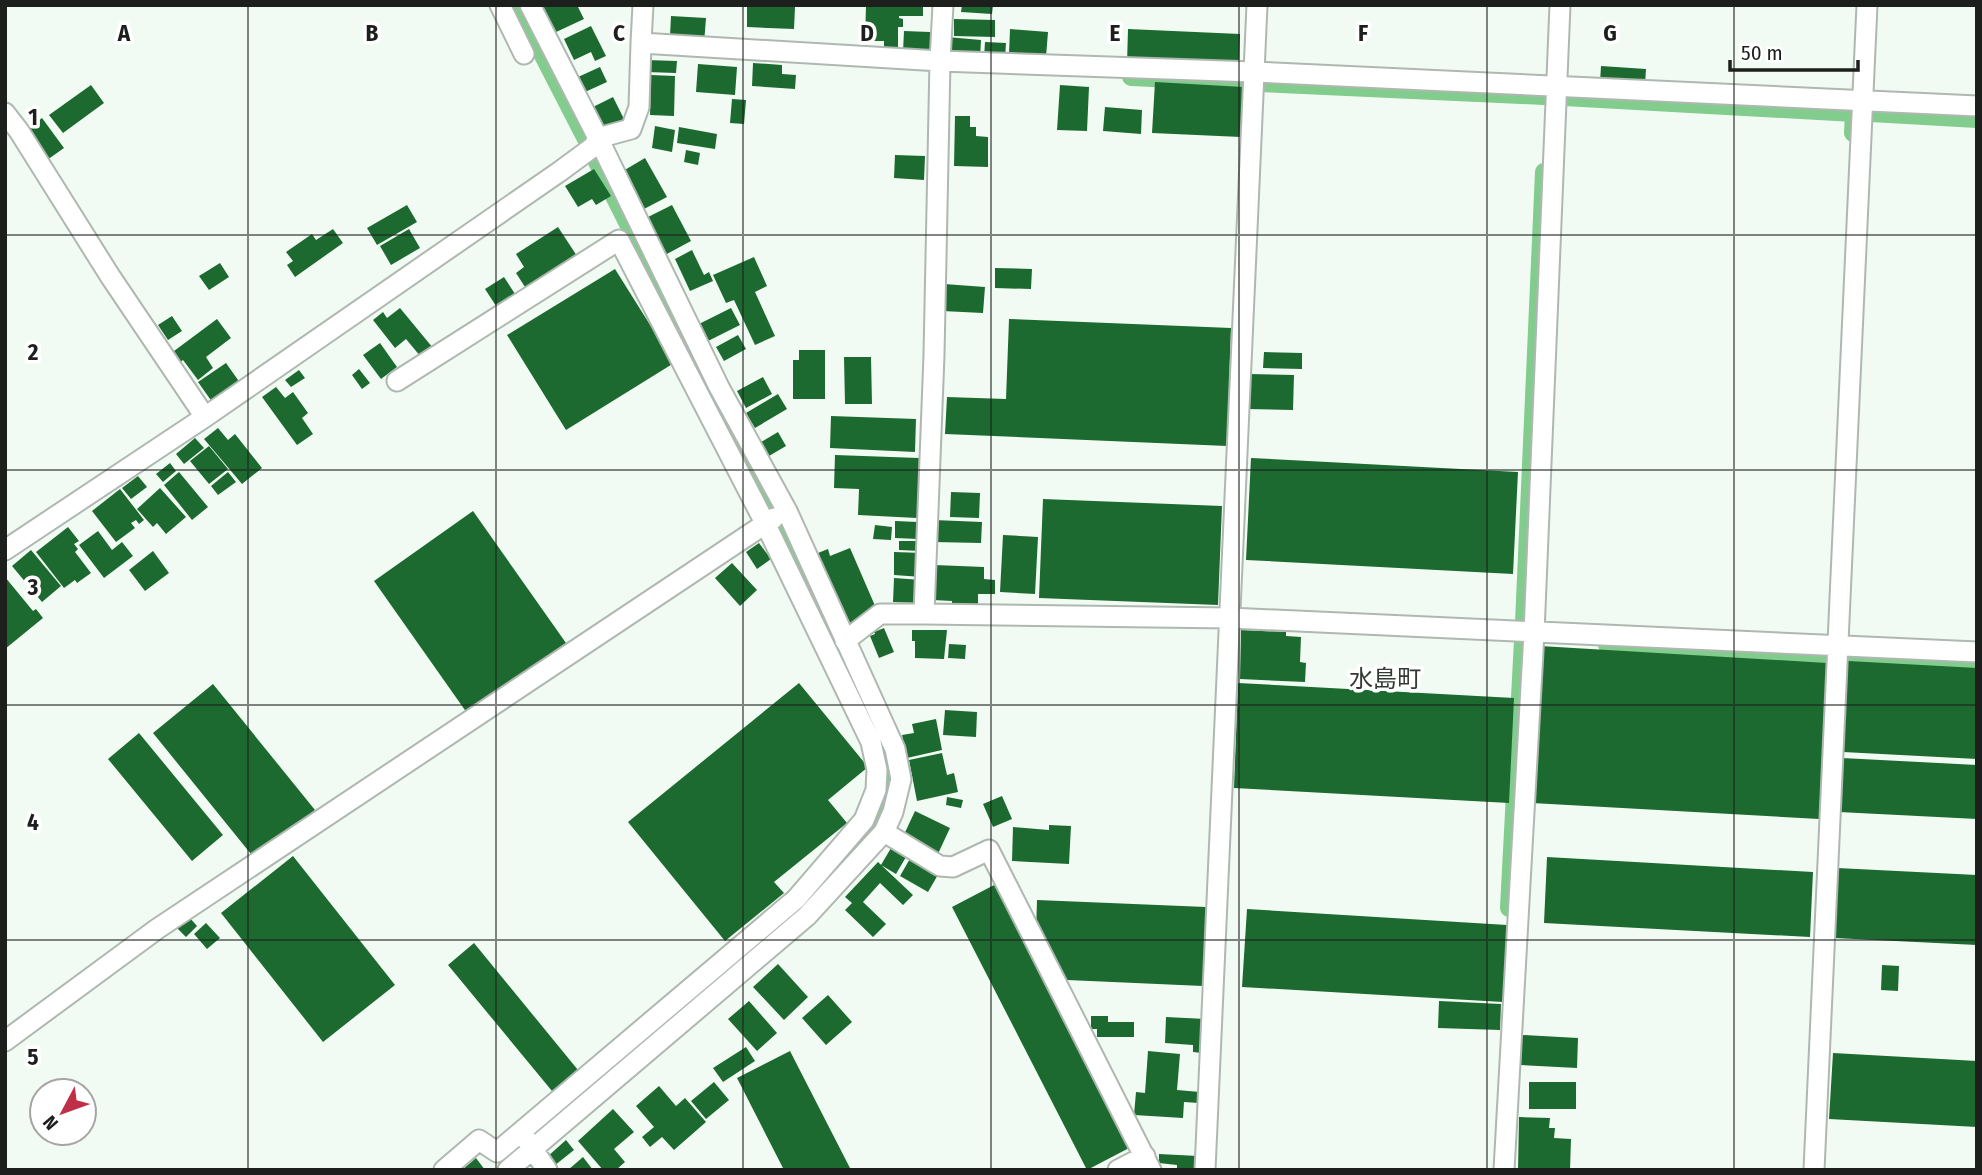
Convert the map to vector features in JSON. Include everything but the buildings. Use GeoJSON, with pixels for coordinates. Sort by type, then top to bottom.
{"type":"FeatureCollection","features":[{"type":"Feature","properties":{"kind":"street"},"geometry":{"type":"LineString","coordinates":[[500,5],[524,54]]}},
{"type":"Feature","properties":{"kind":"street"},"geometry":{"type":"LineString","coordinates":[[508,1170],[527,1141],[796,899],[901,779],[895,749],[787,511],[719,387],[530,5]]}},
{"type":"Feature","properties":{"kind":"street"},"geometry":{"type":"LineString","coordinates":[[5,550],[205,417],[559,172],[593,147],[598,138],[631,129],[639,107],[643,5]]}},
{"type":"Feature","properties":{"kind":"street"},"geometry":{"type":"LineString","coordinates":[[924,614],[943,5]]}},
{"type":"Feature","properties":{"kind":"street"},"geometry":{"type":"LineString","coordinates":[[1205,1170],[1257,5]]}},
{"type":"Feature","properties":{"kind":"street"},"geometry":{"type":"LineString","coordinates":[[1504,1170],[1534,633],[1560,5]]}},
{"type":"Feature","properties":{"kind":"street"},"geometry":{"type":"LineString","coordinates":[[1814,1170],[1867,5]]}},
{"type":"Feature","properties":{"kind":"street"},"geometry":{"type":"LineString","coordinates":[[642,43],[940,61],[1556,85],[1977,106]]}},
{"type":"Feature","properties":{"kind":"street"},"geometry":{"type":"LineString","coordinates":[[5,113],[205,417]]}},
{"type":"Feature","properties":{"kind":"street"},"geometry":{"type":"LineString","coordinates":[[397,381],[619,240],[765,523],[871,742],[886,796],[884,832],[807,916],[527,1141],[497,1152],[479,1140],[444,1170]]}},
{"type":"Feature","properties":{"kind":"street"},"geometry":{"type":"LineString","coordinates":[[5,1041],[157,929],[765,523],[787,511]]}},
{"type":"Feature","properties":{"kind":"street"},"geometry":{"type":"LineString","coordinates":[[845,640],[880,614],[924,614],[1230,618],[1977,652]]}},
{"type":"Feature","properties":{"kind":"street"},"geometry":{"type":"LineString","coordinates":[[884,832],[940,866],[953,867],[989,850],[1148,1163],[1118,1170]]}},
{"type":"Feature","properties":{"kind":"street"},"geometry":{"type":"LineString","coordinates":[[527,1141],[547,1170]]}},
{"type":"Feature","properties":{"kind":"waterway"},"geometry":{"type":"LineString","coordinates":[[517,5],[589,145]]}},
{"type":"Feature","properties":{"kind":"waterway"},"geometry":{"type":"LineString","coordinates":[[1131,77],[1241,82]]}},
{"type":"Feature","properties":{"kind":"waterway"},"geometry":{"type":"LineString","coordinates":[[1259,83],[1544,96]]}},
{"type":"Feature","properties":{"kind":"waterway"},"geometry":{"type":"LineString","coordinates":[[1564,97],[1854,113],[1853,133]]}},
{"type":"Feature","properties":{"kind":"waterway"},"geometry":{"type":"LineString","coordinates":[[1871,113],[1977,119]]}},
{"type":"Feature","properties":{"kind":"waterway"},"geometry":{"type":"LineString","coordinates":[[597,162],[676,320]]}},
{"type":"Feature","properties":{"kind":"waterway"},"geometry":{"type":"LineString","coordinates":[[1524,623],[1544,172]]}},
{"type":"Feature","properties":{"kind":"waterway"},"geometry":{"type":"LineString","coordinates":[[710,389],[846,662]]}},
{"type":"Feature","properties":{"kind":"waterway"},"geometry":{"type":"LineString","coordinates":[[1509,908],[1523,640]]}},
{"type":"Feature","properties":{"kind":"waterway"},"geometry":{"type":"LineString","coordinates":[[1607,645],[1828,657]]}},
{"type":"Feature","properties":{"kind":"waterway"},"geometry":{"type":"LineString","coordinates":[[1844,657],[1977,663]]}},
{"type":"Feature","properties":{"kind":"waterway"},"geometry":{"type":"LineString","coordinates":[[835,873],[879,817],[889,786],[886,748]]}},
{"type":"Feature","properties":{"kind":"district","name":"水島町"},"geometry":{"type":"Point","coordinates":[1385,679]}}]}
